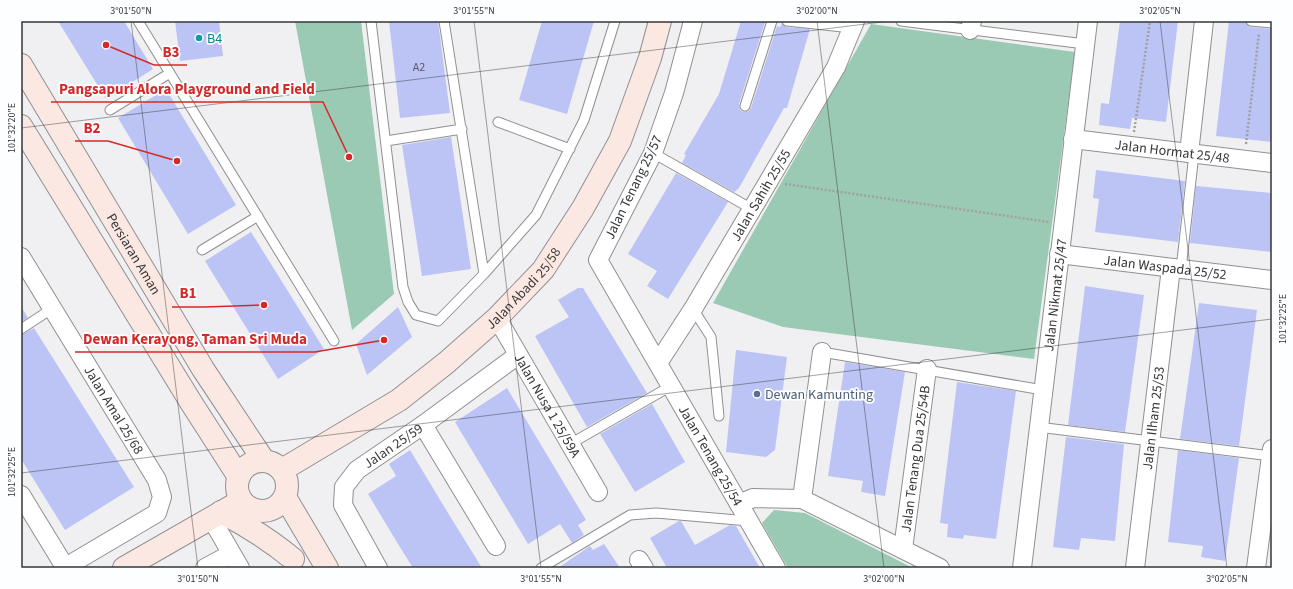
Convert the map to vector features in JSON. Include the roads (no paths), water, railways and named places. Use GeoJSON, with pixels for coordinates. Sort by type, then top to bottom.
{"type":"FeatureCollection","features":[{"type":"Feature","properties":{"kind":"street","name":"Jalan Abadi 25/58"},"geometry":{"type":"LineString","coordinates":[[273,465],[303,457],[399,400],[446,363],[497,318],[543,270],[587,201],[620,141],[650,58],[660,21]]}},
{"type":"Feature","properties":{"kind":"street","name":"Jalan Tenang 25/57"},"geometry":{"type":"LineString","coordinates":[[598,260],[653,153],[674,94],[693,21]]}},
{"type":"Feature","properties":{"kind":"street","name":"Jalan Nikmat 25/47"},"geometry":{"type":"LineString","coordinates":[[1022,568],[1088,21]]}},
{"type":"Feature","properties":{"kind":"street"},"geometry":{"type":"LineString","coordinates":[[1192,153],[1204,21]]}},
{"type":"Feature","properties":{"kind":"street","name":"Jalan Sahih 25/55"},"geometry":{"type":"LineString","coordinates":[[658,363],[693,309],[836,67],[854,25]]}},
{"type":"Feature","properties":{"kind":"street","name":"Persiaran Aman"},"geometry":{"type":"LineString","coordinates":[[21,65],[203,369],[247,436],[273,465]]}},
{"type":"Feature","properties":{"kind":"street","name":"Persiaran Aman"},"geometry":{"type":"LineString","coordinates":[[21,126],[182,388],[239,477]]}},
{"type":"Feature","properties":{"kind":"street","name":"Jalan Hormat 25/48"},"geometry":{"type":"LineString","coordinates":[[1073,139],[1272,163]]}},
{"type":"Feature","properties":{"kind":"street","name":"Jalan Waspada 25/52"},"geometry":{"type":"LineString","coordinates":[[1059,254],[1272,280]]}},
{"type":"Feature","properties":{"kind":"street","name":"Jalan Amal 25/68"},"geometry":{"type":"LineString","coordinates":[[21,257],[157,480],[162,497],[157,513],[64,568]]}},
{"type":"Feature","properties":{"kind":"street","name":"Jalan Tenang 25/54"},"geometry":{"type":"LineString","coordinates":[[598,260],[739,504],[753,498],[802,499],[940,568]]}},
{"type":"Feature","properties":{"kind":"street","name":"Jalan Ilham 25/53"},"geometry":{"type":"LineString","coordinates":[[1135,568],[1150,441],[1176,268]]}},
{"type":"Feature","properties":{"kind":"street","name":"Jalan Nusa 1 25/59A"},"geometry":{"type":"LineString","coordinates":[[497,318],[598,492]]}},
{"type":"Feature","properties":{"kind":"street"},"geometry":{"type":"LineString","coordinates":[[802,499],[822,352]]}},
{"type":"Feature","properties":{"kind":"street","name":"Jalan 25/59"},"geometry":{"type":"LineString","coordinates":[[378,568],[343,505],[344,486],[357,470],[423,425],[518,354]]}},
{"type":"Feature","properties":{"kind":"street"},"geometry":{"type":"LineString","coordinates":[[182,388],[192,396],[197,397],[202,394],[205,389],[203,369]]}},
{"type":"Feature","properties":{"kind":"street","name":"Jalan Tenang Dua 25/54B"},"geometry":{"type":"LineString","coordinates":[[903,549],[928,369]]}},
{"type":"Feature","properties":{"kind":"street"},"geometry":{"type":"LineString","coordinates":[[423,425],[496,546]]}},
{"type":"Feature","properties":{"kind":"street"},"geometry":{"type":"LineString","coordinates":[[247,436],[265,447],[287,455],[303,457]]}},
{"type":"Feature","properties":{"kind":"street"},"geometry":{"type":"LineString","coordinates":[[1256,568],[1271,461]]}},
{"type":"Feature","properties":{"kind":"street"},"geometry":{"type":"LineString","coordinates":[[249,465],[273,465],[287,483],[285,497],[274,509],[266,512],[252,510],[242,501],[237,485],[239,477],[249,465]]}},
{"type":"Feature","properties":{"kind":"street"},"geometry":{"type":"LineString","coordinates":[[21,495],[64,568]]}},
{"type":"Feature","properties":{"kind":"street"},"geometry":{"type":"LineString","coordinates":[[285,497],[327,568]]}},
{"type":"Feature","properties":{"kind":"street"},"geometry":{"type":"LineString","coordinates":[[124,568],[242,501]]}},
{"type":"Feature","properties":{"kind":"street"},"geometry":{"type":"LineString","coordinates":[[739,504],[776,568]]}},
{"type":"Feature","properties":{"kind":"street"},"geometry":{"type":"LineString","coordinates":[[266,512],[295,564]]}},
{"type":"Feature","properties":{"kind":"street"},"geometry":{"type":"LineString","coordinates":[[205,568],[236,561],[216,515]]}},
{"type":"Feature","properties":{"kind":"street"},"geometry":{"type":"LineString","coordinates":[[216,515],[249,526],[270,540],[295,564]]}},
{"type":"Feature","properties":{"kind":"lane"},"geometry":{"type":"LineString","coordinates":[[138,21],[334,341]]}},
{"type":"Feature","properties":{"kind":"lane"},"geometry":{"type":"LineString","coordinates":[[371,21],[403,287],[408,302],[416,315],[438,321],[484,274],[536,215],[584,120],[615,21]]}},
{"type":"Feature","properties":{"kind":"lane"},"geometry":{"type":"LineString","coordinates":[[444,21],[484,274]]}},
{"type":"Feature","properties":{"kind":"lane"},"geometry":{"type":"LineString","coordinates":[[745,106],[772,21]]}},
{"type":"Feature","properties":{"kind":"lane"},"geometry":{"type":"LineString","coordinates":[[787,21],[854,25]]}},
{"type":"Feature","properties":{"kind":"lane"},"geometry":{"type":"LineString","coordinates":[[901,21],[971,25],[1085,44]]}},
{"type":"Feature","properties":{"kind":"lane"},"geometry":{"type":"LineString","coordinates":[[1256,22],[1272,24]]}},
{"type":"Feature","properties":{"kind":"lane"},"geometry":{"type":"LineString","coordinates":[[110,110],[170,73]]}},
{"type":"Feature","properties":{"kind":"lane"},"geometry":{"type":"LineString","coordinates":[[498,122],[570,149]]}},
{"type":"Feature","properties":{"kind":"lane"},"geometry":{"type":"LineString","coordinates":[[386,140],[462,129]]}},
{"type":"Feature","properties":{"kind":"lane"},"geometry":{"type":"LineString","coordinates":[[653,153],[752,209]]}},
{"type":"Feature","properties":{"kind":"lane"},"geometry":{"type":"LineString","coordinates":[[1176,268],[1192,153]]}},
{"type":"Feature","properties":{"kind":"lane"},"geometry":{"type":"LineString","coordinates":[[202,250],[258,216]]}},
{"type":"Feature","properties":{"kind":"lane"},"geometry":{"type":"LineString","coordinates":[[21,329],[53,308]]}},
{"type":"Feature","properties":{"kind":"lane"},"geometry":{"type":"LineString","coordinates":[[693,309],[711,337],[719,416]]}},
{"type":"Feature","properties":{"kind":"lane"},"geometry":{"type":"LineString","coordinates":[[822,352],[928,369],[1043,390]]}},
{"type":"Feature","properties":{"kind":"lane"},"geometry":{"type":"LineString","coordinates":[[570,444],[671,386]]}},
{"type":"Feature","properties":{"kind":"lane"},"geometry":{"type":"LineString","coordinates":[[1038,427],[1150,441],[1271,461]]}},
{"type":"Feature","properties":{"kind":"lane"},"geometry":{"type":"LineString","coordinates":[[541,568],[630,515],[656,513],[749,521]]}},
{"type":"Feature","properties":{"kind":"place","name":"B4"},"geometry":{"type":"Point","coordinates":[199,38]}},
{"type":"Feature","properties":{"kind":"place","name":"B3"},"geometry":{"type":"Point","coordinates":[106,45]}},
{"type":"Feature","properties":{"kind":"place","name":"Pangsapuri Alora Playground and Field"},"geometry":{"type":"Point","coordinates":[349,157]}},
{"type":"Feature","properties":{"kind":"place","name":"B2"},"geometry":{"type":"Point","coordinates":[177,161]}},
{"type":"Feature","properties":{"kind":"place","name":"B1"},"geometry":{"type":"Point","coordinates":[264,305]}},
{"type":"Feature","properties":{"kind":"place","name":"Dewan Kerayong, Taman Sri Muda"},"geometry":{"type":"Point","coordinates":[384,340]}},
{"type":"Feature","properties":{"kind":"place","name":"Dewan Kamunting"},"geometry":{"type":"Point","coordinates":[757,394]}}]}
